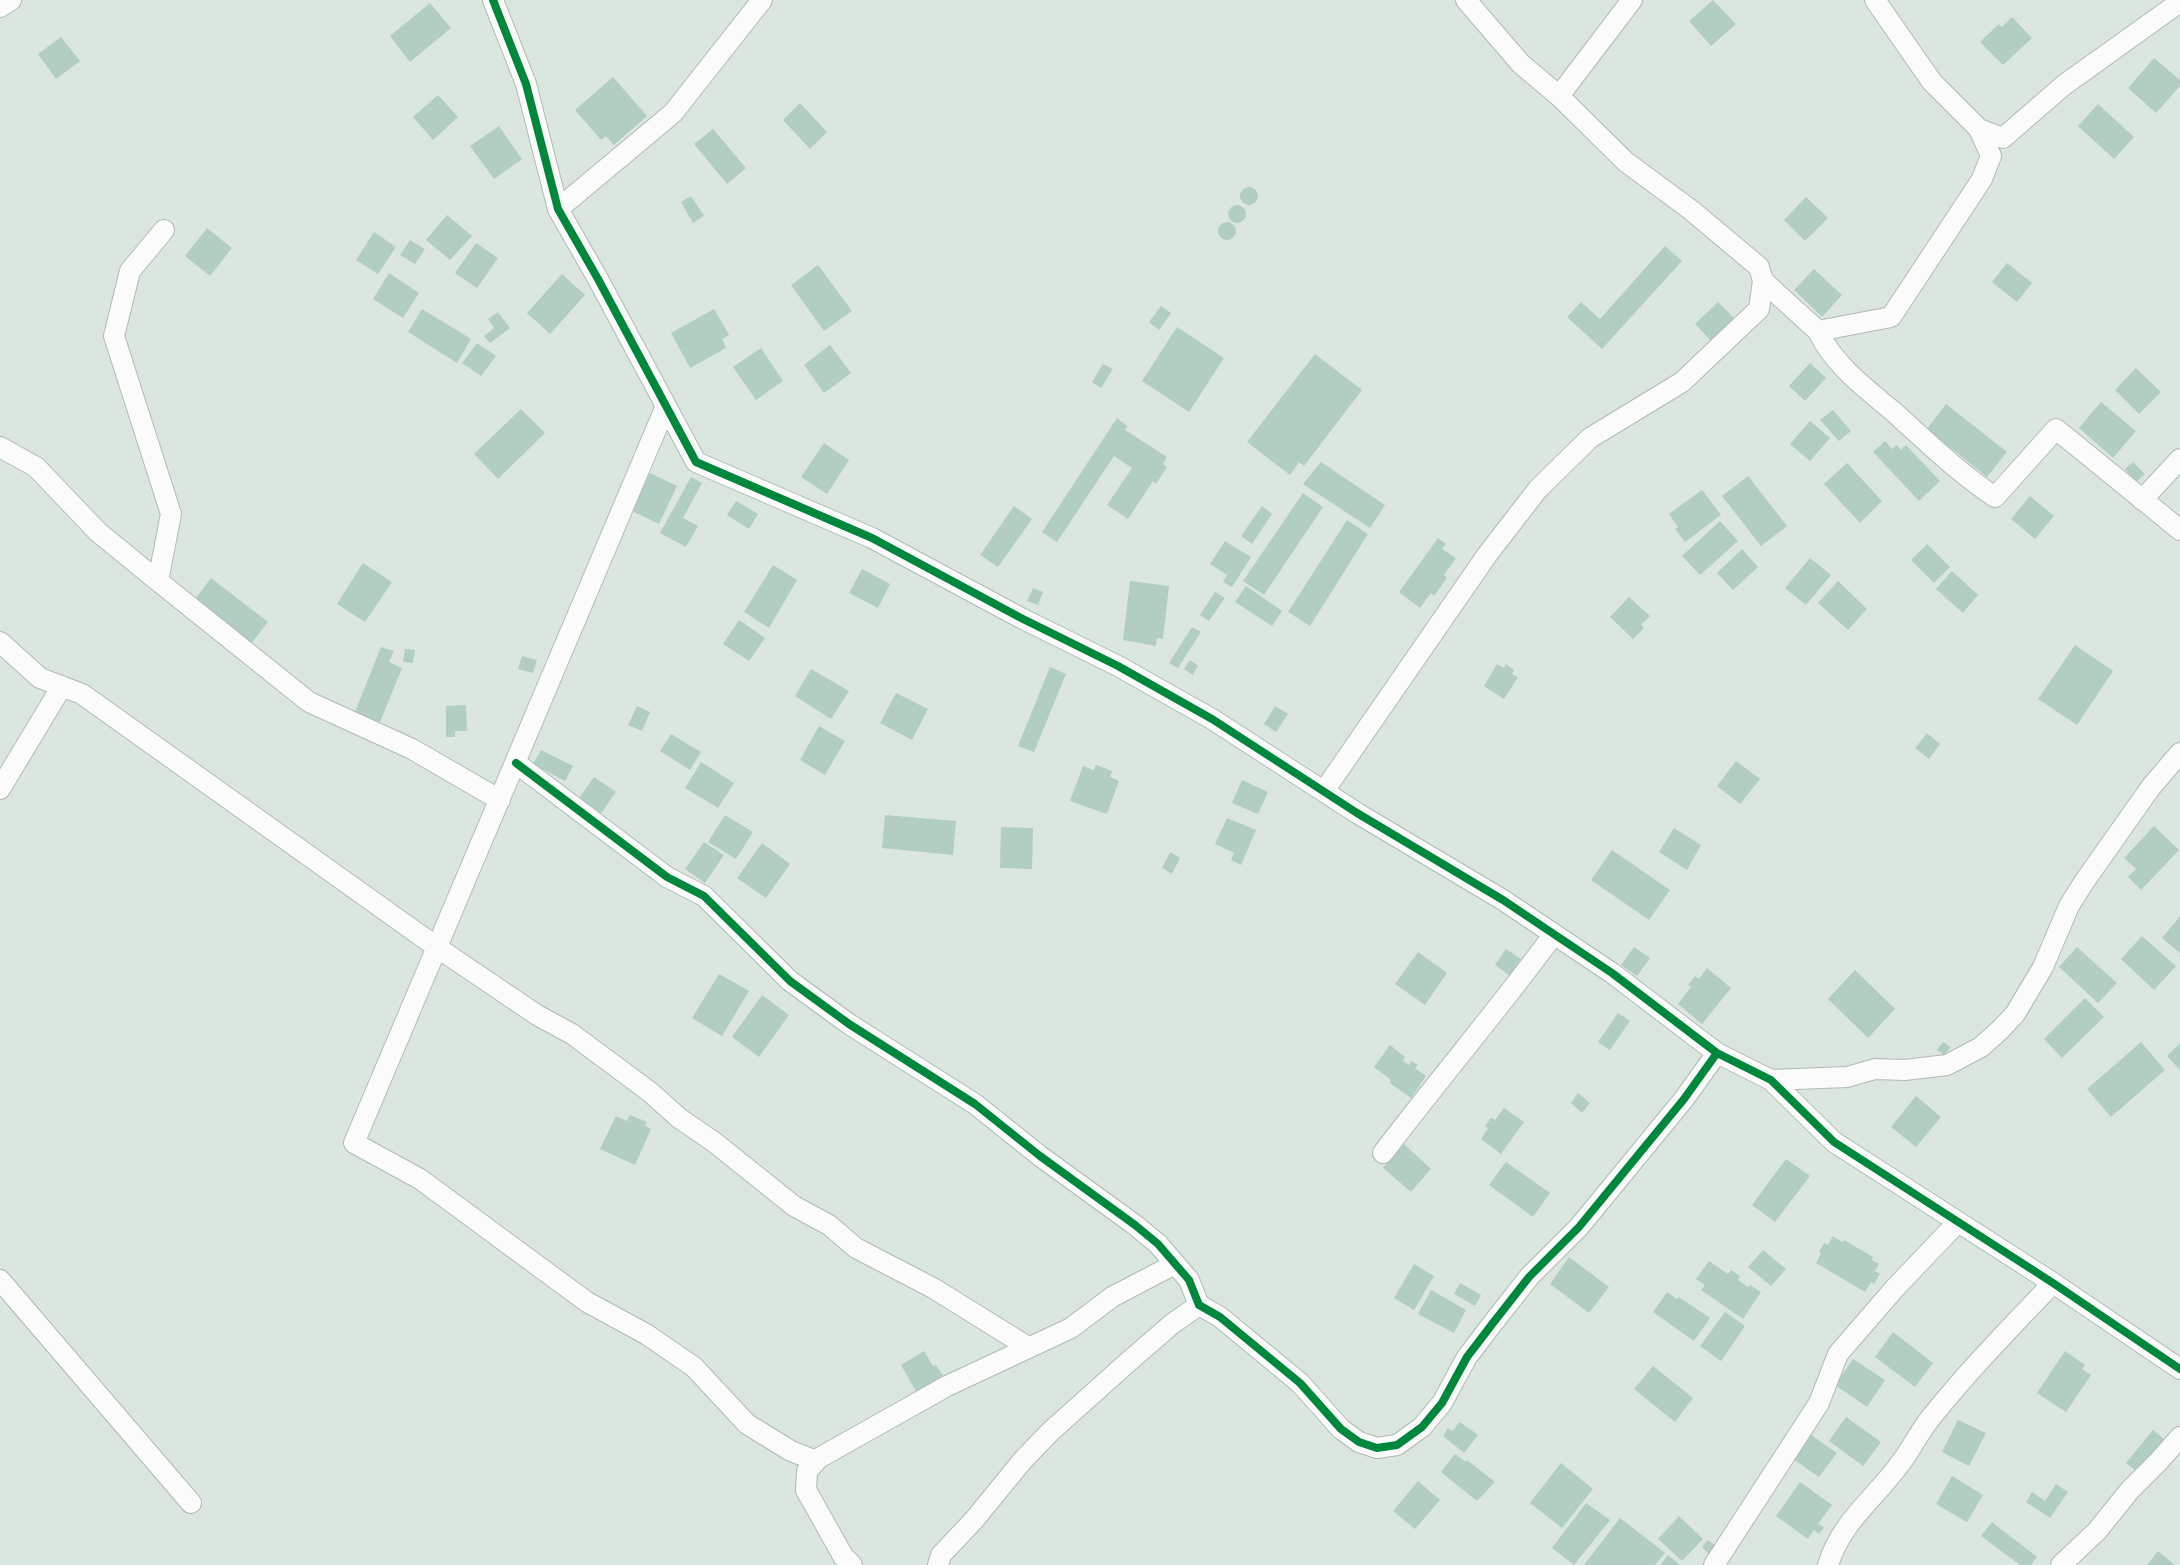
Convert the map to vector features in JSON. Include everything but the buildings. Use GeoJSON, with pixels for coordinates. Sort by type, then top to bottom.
{"type":"FeatureCollection","features":[{"type":"Feature","properties":{"kind":"street"},"geometry":{"type":"LineString","coordinates":[[0,6],[11,0]]}},
{"type":"Feature","properties":{"kind":"street"},"geometry":{"type":"LineString","coordinates":[[493,0],[526,84],[558,209],[696,462],[872,538],[1021,618],[1118,666],[1212,719],[1324,791],[1475,883],[1612,973],[1717,1053],[1771,1080],[1834,1142],[2053,1282],[2180,1370]]}},
{"type":"Feature","properties":{"kind":"street"},"geometry":{"type":"LineString","coordinates":[[558,209],[673,113],[762,0]]}},
{"type":"Feature","properties":{"kind":"street"},"geometry":{"type":"LineString","coordinates":[[1324,791],[1487,555],[1538,489],[1590,438],[1682,382],[1759,309],[1763,282],[1759,267],[1691,210],[1626,162],[1559,96],[1521,64],[1466,0]]}},
{"type":"Feature","properties":{"kind":"street"},"geometry":{"type":"LineString","coordinates":[[1559,96],[1632,0]]}},
{"type":"Feature","properties":{"kind":"street"},"geometry":{"type":"LineString","coordinates":[[1818,331],[1891,317],[1982,179],[1990,156],[1979,129],[1932,82],[1875,0]]}},
{"type":"Feature","properties":{"kind":"street"},"geometry":{"type":"LineString","coordinates":[[1979,129],[2003,138],[2064,85],[2180,2]]}},
{"type":"Feature","properties":{"kind":"street"},"geometry":{"type":"LineString","coordinates":[[158,581],[171,514],[114,336],[130,271],[164,230]]}},
{"type":"Feature","properties":{"kind":"street"},"geometry":{"type":"LineString","coordinates":[[1763,282],[1818,331],[1826,349],[1847,372],[1967,478],[1995,497],[2056,429],[2180,530]]}},
{"type":"Feature","properties":{"kind":"street"},"geometry":{"type":"LineString","coordinates":[[666,406],[354,1143],[420,1179],[588,1302],[646,1334],[694,1367],[747,1424],[791,1451],[816,1461]]}},
{"type":"Feature","properties":{"kind":"street"},"geometry":{"type":"LineString","coordinates":[[0,447],[36,467],[98,532],[309,702],[412,748],[500,800]]}},
{"type":"Feature","properties":{"kind":"street"},"geometry":{"type":"LineString","coordinates":[[2142,500],[2180,459]]}},
{"type":"Feature","properties":{"kind":"street"},"geometry":{"type":"LineString","coordinates":[[0,642],[40,678],[82,694],[438,948],[537,1015],[572,1034],[650,1092],[794,1206],[829,1225],[856,1248],[933,1288],[1028,1347]]}},
{"type":"Feature","properties":{"kind":"street"},"geometry":{"type":"LineString","coordinates":[[0,789],[62,686]]}},
{"type":"Feature","properties":{"kind":"street"},"geometry":{"type":"LineString","coordinates":[[1771,1080],[1847,1077],[1875,1069],[1905,1070],[1947,1065],[1981,1047],[2015,1014],[2043,968],[2074,898],[2151,788],[2180,753]]}},
{"type":"Feature","properties":{"kind":"street"},"geometry":{"type":"LineString","coordinates":[[516,762],[667,877],[704,896],[790,981],[849,1024],[975,1104],[1040,1156],[1135,1225],[1158,1244],[1189,1280],[1199,1305],[1229,1324],[1300,1383],[1341,1429],[1359,1442],[1377,1448],[1397,1445],[1422,1427],[1442,1403],[1467,1357],[1529,1277],[1580,1227],[1684,1099],[1717,1053]]}},
{"type":"Feature","properties":{"kind":"street"},"geometry":{"type":"LineString","coordinates":[[1383,1153],[1464,1048],[1515,987],[1554,934]]}},
{"type":"Feature","properties":{"kind":"street"},"geometry":{"type":"LineString","coordinates":[[1714,1565],[1819,1403],[1838,1354],[1895,1288],[1958,1222]]}},
{"type":"Feature","properties":{"kind":"street"},"geometry":{"type":"LineString","coordinates":[[852,1565],[843,1556],[806,1490],[807,1471],[816,1461],[847,1441],[948,1386],[1071,1328],[1112,1297],[1175,1264]]}},
{"type":"Feature","properties":{"kind":"street"},"geometry":{"type":"LineString","coordinates":[[0,1280],[191,1503]]}},
{"type":"Feature","properties":{"kind":"street"},"geometry":{"type":"LineString","coordinates":[[1828,1565],[1835,1545],[1848,1526],[1902,1462],[1932,1416],[2053,1282]]}},
{"type":"Feature","properties":{"kind":"street"},"geometry":{"type":"LineString","coordinates":[[936,1562],[1023,1460],[1050,1432],[1172,1324],[1199,1305]]}},
{"type":"Feature","properties":{"kind":"street"},"geometry":{"type":"LineString","coordinates":[[2061,1565],[2097,1531],[2130,1490],[2180,1437]]}},
{"type":"Feature","properties":{"kind":"cycle path"},"geometry":{"type":"LineString","coordinates":[[493,0],[526,84],[558,209],[696,462],[872,538],[1021,618],[1118,666],[1212,719],[1357,813],[1503,900],[1612,973],[1717,1053],[1771,1080],[1834,1142],[2053,1283],[2180,1369]]}},
{"type":"Feature","properties":{"kind":"cycle path"},"geometry":{"type":"LineString","coordinates":[[516,763],[667,877],[704,896],[790,981],[849,1024],[975,1104],[1040,1156],[1135,1225],[1158,1244],[1189,1280],[1199,1305],[1220,1317],[1300,1383],[1341,1429],[1359,1442],[1377,1448],[1397,1445],[1422,1427],[1442,1403],[1467,1357],[1529,1277],[1579,1227],[1684,1099],[1717,1053]]}}]}
